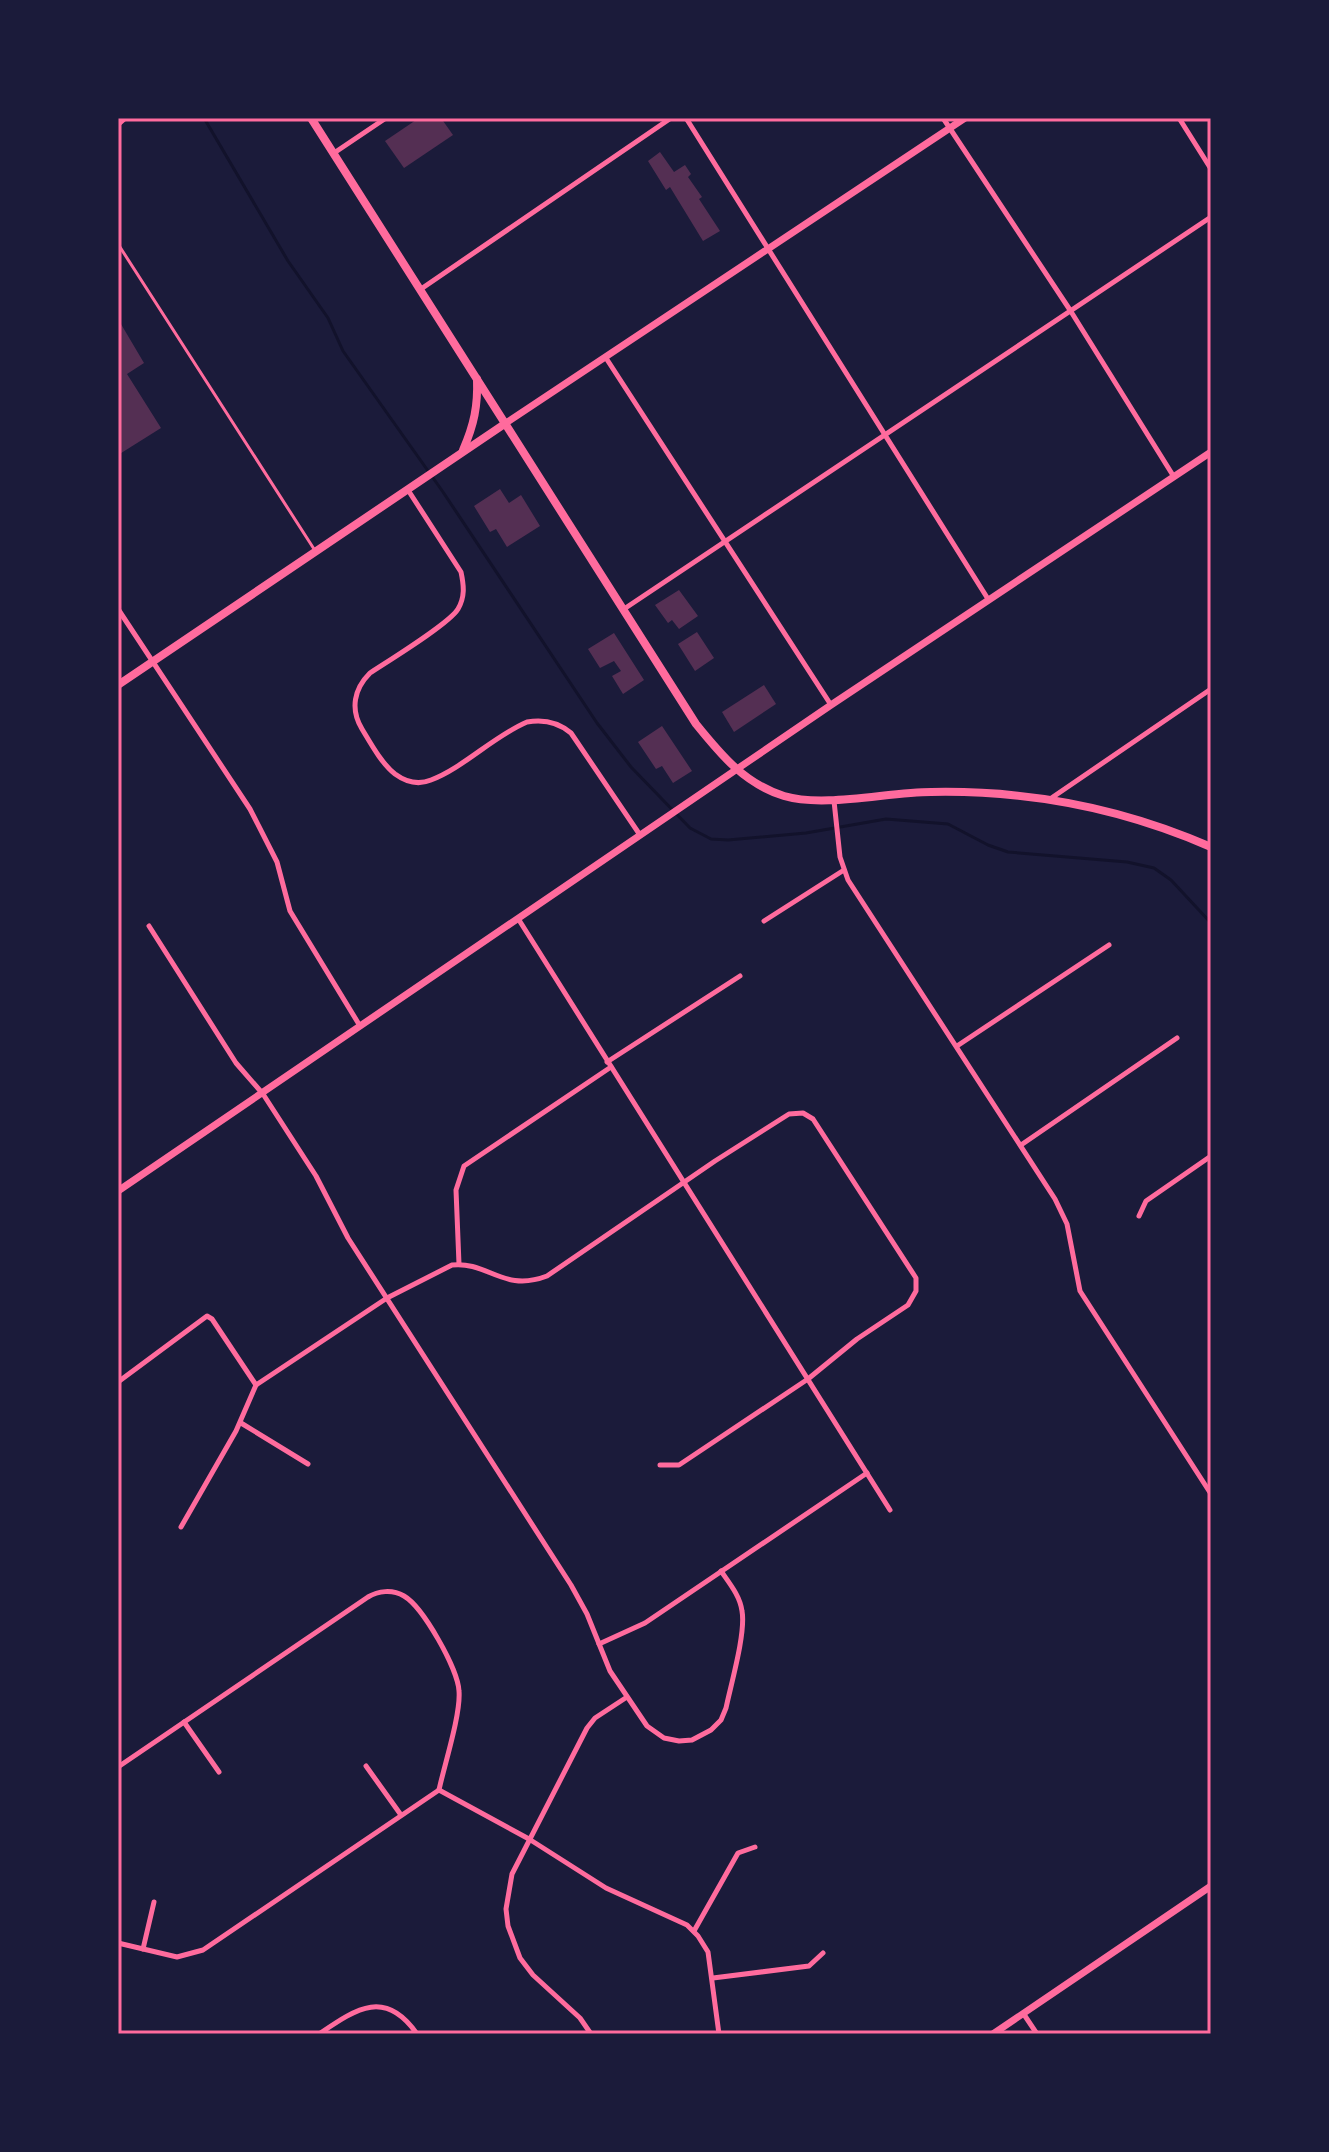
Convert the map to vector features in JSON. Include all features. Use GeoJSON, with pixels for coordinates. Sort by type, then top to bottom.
{"type":"FeatureCollection","features":[{"type":"Feature","properties":{"kind":"main road"},"geometry":{"type":"LineString","coordinates":[[311,118],[696,724],[736,770],[758,786],[786,797],[813,800],[929,792],[989,792],[1049,799],[1095,807],[1172,830],[1211,847]]}},
{"type":"Feature","properties":{"kind":"main road"},"geometry":{"type":"LineString","coordinates":[[461,453],[475,424],[477,378]]}},
{"type":"Feature","properties":{"kind":"main road"},"geometry":{"type":"LineString","coordinates":[[118,685],[506,423]]}},
{"type":"Feature","properties":{"kind":"street"},"geometry":{"type":"LineString","coordinates":[[334,153],[386,118]]}},
{"type":"Feature","properties":{"kind":"street"},"geometry":{"type":"LineString","coordinates":[[421,289],[671,118]]}},
{"type":"Feature","properties":{"kind":"street"},"geometry":{"type":"LineString","coordinates":[[686,118],[988,599]]}},
{"type":"Feature","properties":{"kind":"street"},"geometry":{"type":"LineString","coordinates":[[943,118],[1070,310],[1174,477]]}},
{"type":"Feature","properties":{"kind":"street"},"geometry":{"type":"LineString","coordinates":[[506,423],[965,118]]}},
{"type":"Feature","properties":{"kind":"street"},"geometry":{"type":"LineString","coordinates":[[1179,118],[1211,169]]}},
{"type":"Feature","properties":{"kind":"street"},"geometry":{"type":"LineString","coordinates":[[624,609],[1211,217]]}},
{"type":"Feature","properties":{"kind":"street"},"geometry":{"type":"LineString","coordinates":[[606,358],[831,705]]}},
{"type":"Feature","properties":{"kind":"street"},"geometry":{"type":"LineString","coordinates":[[118,1191],[831,705],[1211,452]]}},
{"type":"Feature","properties":{"kind":"street"},"geometry":{"type":"LineString","coordinates":[[411,488],[457,564],[464,591],[458,610],[452,617],[370,673],[357,691],[354,710],[360,725],[389,769],[408,781],[429,781],[518,725],[539,720],[558,724],[571,733],[640,835]]}},
{"type":"Feature","properties":{"kind":"street"},"geometry":{"type":"LineString","coordinates":[[118,609],[250,809],[277,862],[290,911],[360,1027]]}},
{"type":"Feature","properties":{"kind":"street"},"geometry":{"type":"LineString","coordinates":[[1049,799],[1211,689]]}},
{"type":"Feature","properties":{"kind":"street"},"geometry":{"type":"LineString","coordinates":[[834,798],[838,845],[844,870],[1055,1199],[1067,1224],[1080,1291],[1211,1494]]}},
{"type":"Feature","properties":{"kind":"street"},"geometry":{"type":"LineString","coordinates":[[764,921],[844,870]]}},
{"type":"Feature","properties":{"kind":"street"},"geometry":{"type":"LineString","coordinates":[[519,920],[890,1510]]}},
{"type":"Feature","properties":{"kind":"street"},"geometry":{"type":"LineString","coordinates":[[149,926],[236,1063],[263,1094],[316,1176],[348,1238],[571,1585],[610,1671],[647,1726],[656,1734],[679,1741],[701,1736],[721,1720],[726,1708],[743,1626],[743,1612],[737,1595],[721,1571]]}},
{"type":"Feature","properties":{"kind":"street"},"geometry":{"type":"LineString","coordinates":[[957,1046],[1109,945]]}},
{"type":"Feature","properties":{"kind":"street"},"geometry":{"type":"LineString","coordinates":[[459,1264],[456,1182],[464,1166],[740,976]]}},
{"type":"Feature","properties":{"kind":"street"},"geometry":{"type":"LineString","coordinates":[[1021,1145],[1177,1038]]}},
{"type":"Feature","properties":{"kind":"street"},"geometry":{"type":"LineString","coordinates":[[181,1527],[241,1423],[256,1385],[387,1298],[452,1265],[459,1264],[508,1281],[536,1280],[557,1270],[789,1114],[803,1113],[813,1119],[916,1281],[914,1298],[808,1379],[679,1465],[660,1465]]}},
{"type":"Feature","properties":{"kind":"street"},"geometry":{"type":"LineString","coordinates":[[1139,1216],[1146,1201],[1211,1156]]}},
{"type":"Feature","properties":{"kind":"street"},"geometry":{"type":"LineString","coordinates":[[118,1382],[207,1316],[256,1385]]}},
{"type":"Feature","properties":{"kind":"street"},"geometry":{"type":"LineString","coordinates":[[241,1423],[308,1464]]}},
{"type":"Feature","properties":{"kind":"street"},"geometry":{"type":"LineString","coordinates":[[599,1644],[645,1623],[867,1473]]}},
{"type":"Feature","properties":{"kind":"street"},"geometry":{"type":"LineString","coordinates":[[118,1767],[368,1597],[387,1591],[404,1596],[415,1605],[451,1661],[458,1678],[460,1696],[439,1790],[203,1950],[177,1957],[118,1943]]}},
{"type":"Feature","properties":{"kind":"street"},"geometry":{"type":"LineString","coordinates":[[591,2034],[573,2010],[533,1975],[514,1946],[507,1919],[507,1895],[512,1874],[587,1728],[595,1718],[627,1697]]}},
{"type":"Feature","properties":{"kind":"street"},"geometry":{"type":"LineString","coordinates":[[184,1722],[219,1772]]}},
{"type":"Feature","properties":{"kind":"street"},"geometry":{"type":"LineString","coordinates":[[366,1766],[401,1815]]}},
{"type":"Feature","properties":{"kind":"street"},"geometry":{"type":"LineString","coordinates":[[439,1790],[529,1839],[606,1888],[680,1920],[694,1931],[708,1952],[719,2034]]}},
{"type":"Feature","properties":{"kind":"street"},"geometry":{"type":"LineString","coordinates":[[694,1931],[738,1853],[755,1847]]}},
{"type":"Feature","properties":{"kind":"street"},"geometry":{"type":"LineString","coordinates":[[993,2034],[1211,1886]]}},
{"type":"Feature","properties":{"kind":"street"},"geometry":{"type":"LineString","coordinates":[[143,1949],[154,1902]]}},
{"type":"Feature","properties":{"kind":"street"},"geometry":{"type":"LineString","coordinates":[[713,1978],[809,1966],[823,1953]]}},
{"type":"Feature","properties":{"kind":"street"},"geometry":{"type":"LineString","coordinates":[[319,2034],[352,2012],[370,2006],[402,2016],[417,2034]]}},
{"type":"Feature","properties":{"kind":"street"},"geometry":{"type":"LineString","coordinates":[[1023,2013],[1037,2034]]}},
{"type":"Feature","properties":{"kind":"lane"},"geometry":{"type":"LineString","coordinates":[[118,126],[127,118]]}},
{"type":"Feature","properties":{"kind":"lane"},"geometry":{"type":"LineString","coordinates":[[118,244],[316,552]]}},
{"type":"Feature","properties":{"kind":"building"},"geometry":{"type":"Polygon","coordinates":[[[419,118],[441,118],[453,135],[404,168],[385,141],[419,118]]]}},
{"type":"Feature","properties":{"kind":"building"},"geometry":{"type":"Polygon","coordinates":[[[660,152],[674,172],[685,165],[691,174],[688,177],[702,197],[699,199],[720,231],[703,241],[670,187],[666,190],[648,161],[660,152]]]}},
{"type":"Feature","properties":{"kind":"building"},"geometry":{"type":"Polygon","coordinates":[[[118,319],[144,363],[127,374],[161,428],[118,455],[118,319]]]}},
{"type":"Feature","properties":{"kind":"building"},"geometry":{"type":"Polygon","coordinates":[[[500,489],[509,503],[521,495],[540,526],[507,547],[496,529],[490,532],[474,506],[500,489]]]}},
{"type":"Feature","properties":{"kind":"building"},"geometry":{"type":"Polygon","coordinates":[[[679,590],[698,616],[679,629],[672,620],[668,623],[655,605],[679,590]]]}},
{"type":"Feature","properties":{"kind":"building"},"geometry":{"type":"Polygon","coordinates":[[[697,632],[714,658],[695,671],[678,644],[697,632]]]}},
{"type":"Feature","properties":{"kind":"building"},"geometry":{"type":"Polygon","coordinates":[[[614,633],[644,680],[623,694],[612,676],[621,671],[614,661],[600,668],[588,649],[614,633]]]}},
{"type":"Feature","properties":{"kind":"building"},"geometry":{"type":"Polygon","coordinates":[[[764,685],[776,704],[734,732],[722,712],[764,685]]]}},
{"type":"Feature","properties":{"kind":"building"},"geometry":{"type":"Polygon","coordinates":[[[662,726],[692,771],[673,783],[662,766],[656,769],[638,742],[662,726]]]}},
{"type":"Feature","properties":{"kind":"waterway"},"geometry":{"type":"LineString","coordinates":[[204,118],[288,261],[328,318],[343,351],[443,492],[597,723],[631,767],[690,828],[711,839],[728,840],[806,833],[886,819],[948,824],[1008,852],[1127,862],[1154,868],[1171,880],[1211,923]]}}]}
